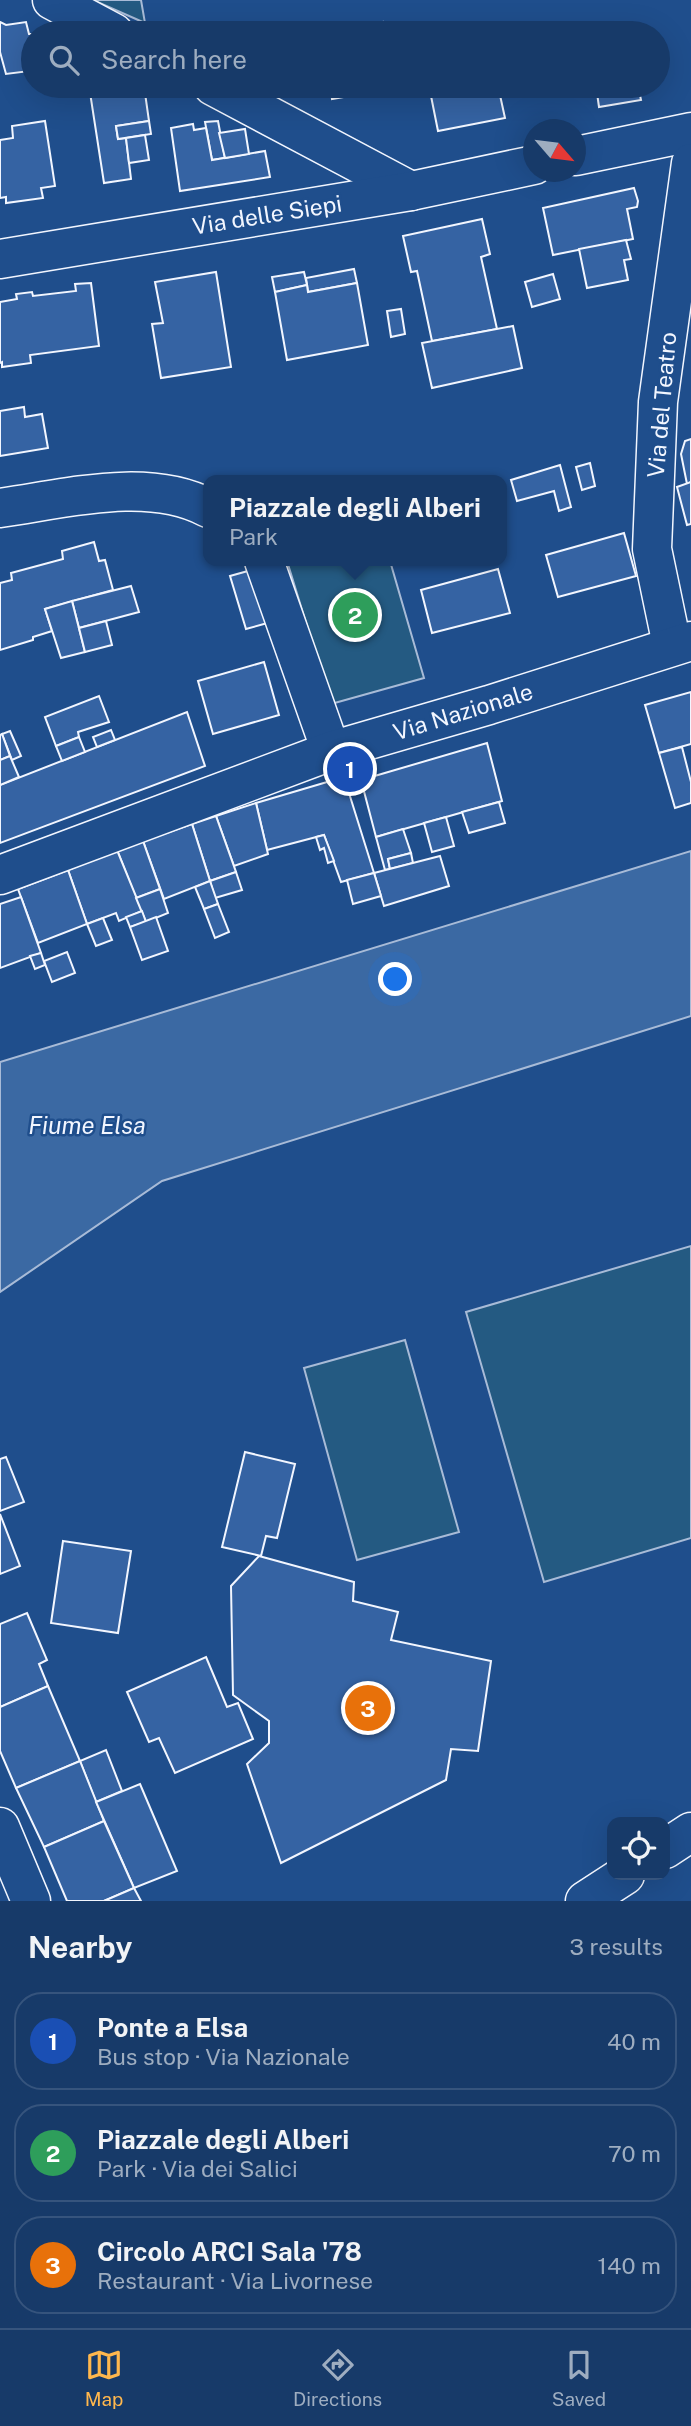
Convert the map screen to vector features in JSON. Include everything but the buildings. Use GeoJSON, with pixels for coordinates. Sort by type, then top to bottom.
{"type":"FeatureCollection","features":[{"type":"Feature","properties":{"kind":"street"},"geometry":{"type":"LineString","coordinates":[[52,0],[91,21]]}},
{"type":"Feature","properties":{"kind":"street"},"geometry":{"type":"LineString","coordinates":[[236,98],[411,191]]}},
{"type":"Feature","properties":{"kind":"street"},"geometry":{"type":"LineString","coordinates":[[586,154],[691,132]]}},
{"type":"Feature","properties":{"kind":"street","name":"Via del Teatro"},"geometry":{"type":"LineString","coordinates":[[682,643],[652,549],[658,402],[691,163]]}},
{"type":"Feature","properties":{"kind":"street","name":"Via delle Siepi"},"geometry":{"type":"LineString","coordinates":[[0,259],[411,191],[523,167]]}},
{"type":"Feature","properties":{"kind":"street"},"geometry":{"type":"LineString","coordinates":[[0,508],[130,490],[190,499],[203,506]]}},
{"type":"Feature","properties":{"kind":"street"},"geometry":{"type":"LineString","coordinates":[[266,566],[331,751]]}},
{"type":"Feature","properties":{"kind":"street","name":"Via Nazionale"},"geometry":{"type":"LineString","coordinates":[[0,875],[331,751],[489,705],[682,643]]}},
{"type":"Feature","properties":{"kind":"street"},"geometry":{"type":"LineString","coordinates":[[0,1827],[31,1901]]}},
{"type":"Feature","properties":{"kind":"street"},"geometry":{"type":"LineString","coordinates":[[670,1846],[691,1832]]}},
{"type":"Feature","properties":{"kind":"street"},"geometry":{"type":"LineString","coordinates":[[585,1901],[617,1880]]}},
{"type":"Feature","properties":{"kind":"shaded area"},"geometry":{"type":"Polygon","coordinates":[[[93,0],[141,0],[145,21],[93,0]]]}},
{"type":"Feature","properties":{"kind":"shaded area"},"geometry":{"type":"Polygon","coordinates":[[[289,566],[391,566],[424,678],[331,704],[289,566]]]}},
{"type":"Feature","properties":{"kind":"shaded area"},"geometry":{"type":"Polygon","coordinates":[[[691,1246],[691,1538],[544,1582],[466,1312],[691,1246]]]}},
{"type":"Feature","properties":{"kind":"shaded area"},"geometry":{"type":"Polygon","coordinates":[[[405,1340],[459,1532],[357,1560],[304,1368],[405,1340]]]}},
{"type":"Feature","properties":{"kind":"water","name":"Fiume Elsa"},"geometry":{"type":"Polygon","coordinates":[[[691,851],[691,1016],[162,1181],[0,1292],[0,1062],[691,851]]]}},
{"type":"Feature","properties":{"kind":"place","name":"Piazzale degli Alberi"},"geometry":{"type":"Point","coordinates":[355,615]}},
{"type":"Feature","properties":{"kind":"place","name":"Ponte a Elsa"},"geometry":{"type":"Point","coordinates":[350,769]}},
{"type":"Feature","properties":{"kind":"place","name":"Circolo ARCI Sala '78"},"geometry":{"type":"Point","coordinates":[368,1708]}}]}
